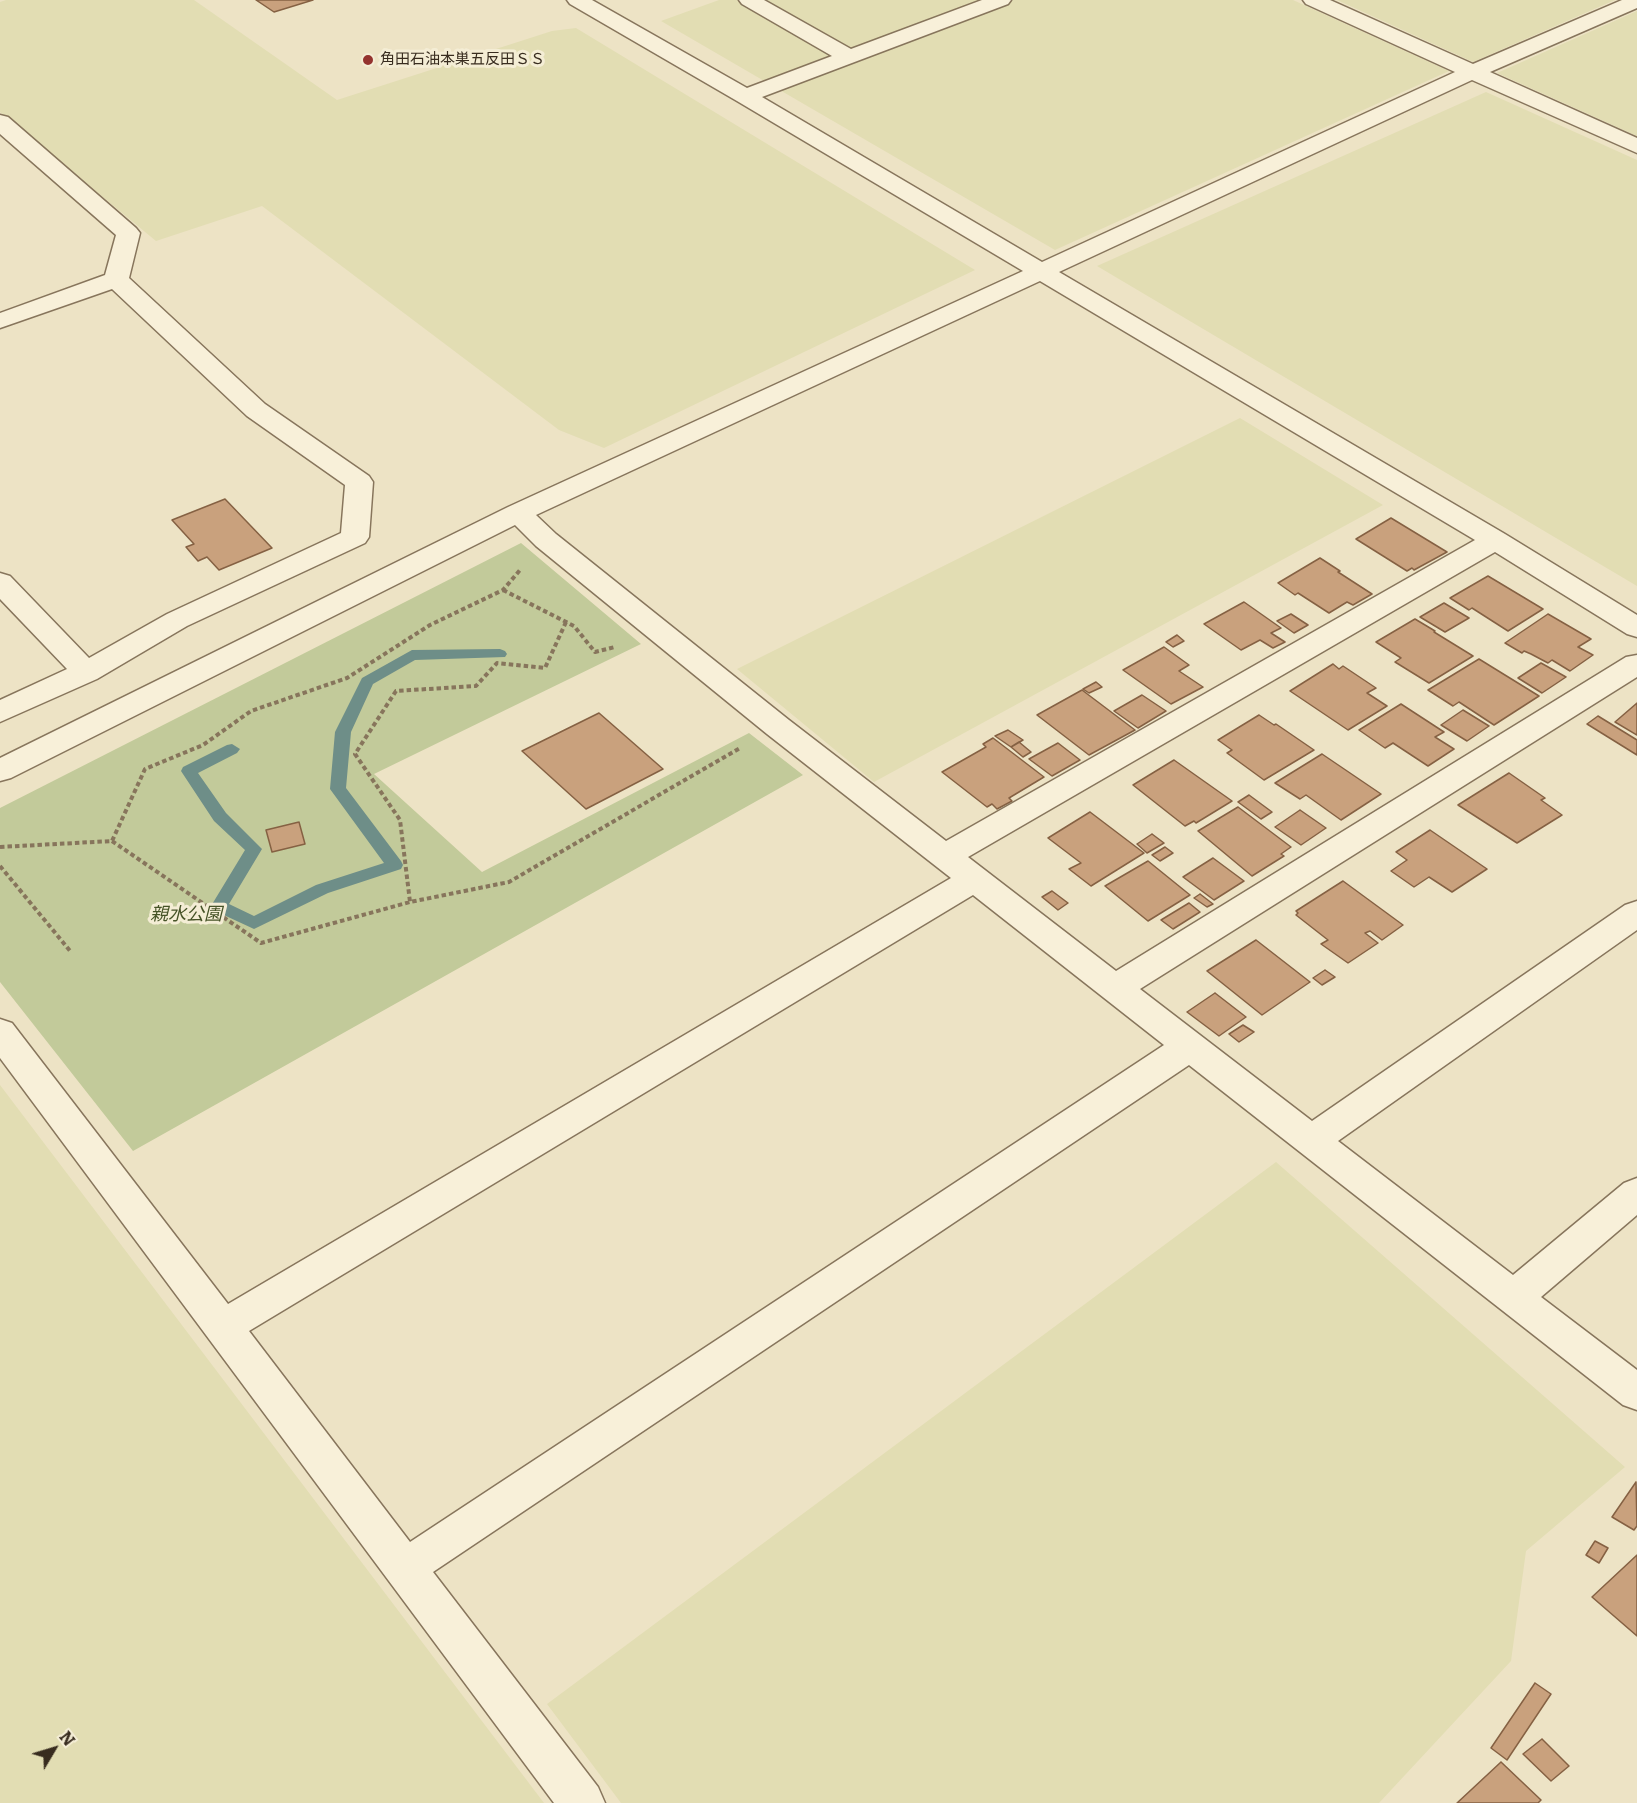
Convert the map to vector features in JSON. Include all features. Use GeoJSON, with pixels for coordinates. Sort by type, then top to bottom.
{"type":"FeatureCollection","features":[{"type":"Feature","properties":{"kind":"street"},"geometry":{"type":"LineString","coordinates":[[577,0],[745,96],[1495,540],[1637,628]]}},
{"type":"Feature","properties":{"kind":"street"},"geometry":{"type":"LineString","coordinates":[[749,0],[849,57]]}},
{"type":"Feature","properties":{"kind":"street"},"geometry":{"type":"LineString","coordinates":[[745,96],[1001,0]]}},
{"type":"Feature","properties":{"kind":"street"},"geometry":{"type":"LineString","coordinates":[[1312,0],[1637,146]]}},
{"type":"Feature","properties":{"kind":"street"},"geometry":{"type":"LineString","coordinates":[[0,771],[518,513],[1472,72],[1637,1]]}},
{"type":"Feature","properties":{"kind":"street"},"geometry":{"type":"LineString","coordinates":[[0,122],[128,233],[116,279]]}},
{"type":"Feature","properties":{"kind":"street"},"geometry":{"type":"LineString","coordinates":[[0,321],[116,279]]}},
{"type":"Feature","properties":{"kind":"street"},"geometry":{"type":"LineString","coordinates":[[0,712],[86,672],[177,620],[355,537],[359,482],[256,410],[116,279]]}},
{"type":"Feature","properties":{"kind":"street"},"geometry":{"type":"LineString","coordinates":[[518,513],[546,540],[666,634],[778,727],[1637,1393]]}},
{"type":"Feature","properties":{"kind":"street"},"geometry":{"type":"LineString","coordinates":[[945,856],[1495,540]]}},
{"type":"Feature","properties":{"kind":"street"},"geometry":{"type":"LineString","coordinates":[[0,582],[86,672]]}},
{"type":"Feature","properties":{"kind":"street"},"geometry":{"type":"LineString","coordinates":[[1115,988],[1637,664]]}},
{"type":"Feature","properties":{"kind":"street"},"geometry":{"type":"LineString","coordinates":[[223,1326],[975,879]]}},
{"type":"Feature","properties":{"kind":"street"},"geometry":{"type":"LineString","coordinates":[[1312,1140],[1637,913]]}},
{"type":"Feature","properties":{"kind":"street"},"geometry":{"type":"LineString","coordinates":[[0,1032],[582,1803]]}},
{"type":"Feature","properties":{"kind":"street"},"geometry":{"type":"LineString","coordinates":[[405,1568],[1190,1046]]}},
{"type":"Feature","properties":{"kind":"street"},"geometry":{"type":"LineString","coordinates":[[1514,1298],[1637,1193]]}},
{"type":"Feature","properties":{"kind":"path"},"geometry":{"type":"LineString","coordinates":[[112,841],[146,769],[203,746],[251,711],[347,678],[430,625],[503,590],[546,540]]}},
{"type":"Feature","properties":{"kind":"path"},"geometry":{"type":"LineString","coordinates":[[503,590],[574,626],[595,652],[666,634]]}},
{"type":"Feature","properties":{"kind":"path"},"geometry":{"type":"LineString","coordinates":[[410,902],[400,820],[355,754],[396,691],[476,686],[497,663],[544,668],[566,622]]}},
{"type":"Feature","properties":{"kind":"path"},"geometry":{"type":"LineString","coordinates":[[0,846],[112,841],[261,943],[410,902],[509,882],[778,727]]}},
{"type":"Feature","properties":{"kind":"path"},"geometry":{"type":"LineString","coordinates":[[0,866],[71,952]]}},
{"type":"Feature","properties":{"kind":"shaded area"},"geometry":{"type":"Polygon","coordinates":[[[6,0],[194,0],[337,100],[552,31],[576,28],[975,270],[604,448],[559,430],[262,206],[156,241],[0,112],[0,2],[6,0]]]}},
{"type":"Feature","properties":{"kind":"shaded area"},"geometry":{"type":"Polygon","coordinates":[[[719,0],[1293,0],[1449,71],[1055,250],[661,21],[719,0]]]}},
{"type":"Feature","properties":{"kind":"shaded area"},"geometry":{"type":"Polygon","coordinates":[[[1337,0],[1615,0],[1473,62],[1337,0]]]}},
{"type":"Feature","properties":{"kind":"shaded area"},"geometry":{"type":"Polygon","coordinates":[[[1637,11],[1637,136],[1497,73],[1637,11]]]}},
{"type":"Feature","properties":{"kind":"shaded area"},"geometry":{"type":"Polygon","coordinates":[[[1486,92],[1637,160],[1637,586],[1097,266],[1486,92]]]}},
{"type":"Feature","properties":{"kind":"shaded area"},"geometry":{"type":"Polygon","coordinates":[[[1240,418],[1383,505],[874,782],[737,669],[1240,418]]]}},
{"type":"Feature","properties":{"kind":"shaded area"},"geometry":{"type":"Polygon","coordinates":[[[0,1085],[544,1803],[0,1803],[0,1085]]]}},
{"type":"Feature","properties":{"kind":"shaded area"},"geometry":{"type":"Polygon","coordinates":[[[1276,1162],[1625,1467],[1526,1551],[1511,1661],[1379,1803],[621,1803],[547,1704],[1276,1162]]]}},
{"type":"Feature","properties":{"kind":"green space","name":"親水公園"},"geometry":{"type":"Polygon","coordinates":[[[521,543],[641,644],[374,774],[482,872],[749,733],[803,775],[133,1151],[0,982],[0,808],[521,543]]]}},
{"type":"Feature","properties":{"kind":"building"},"geometry":{"type":"Polygon","coordinates":[[[256,0],[313,0],[274,12],[256,0]]]}},
{"type":"Feature","properties":{"kind":"building"},"geometry":{"type":"Polygon","coordinates":[[[225,499],[272,548],[219,570],[207,557],[198,561],[186,547],[194,544],[172,520],[225,499]]]}},
{"type":"Feature","properties":{"kind":"building"},"geometry":{"type":"Polygon","coordinates":[[[1391,518],[1447,552],[1414,570],[1412,568],[1407,571],[1356,539],[1391,518]]]}},
{"type":"Feature","properties":{"kind":"building"},"geometry":{"type":"Polygon","coordinates":[[[1320,558],[1372,594],[1353,605],[1347,602],[1329,613],[1278,583],[1320,558]]]}},
{"type":"Feature","properties":{"kind":"building"},"geometry":{"type":"Polygon","coordinates":[[[1488,576],[1543,609],[1508,631],[1472,608],[1469,610],[1450,598],[1488,576]]]}},
{"type":"Feature","properties":{"kind":"building"},"geometry":{"type":"Polygon","coordinates":[[[1244,602],[1281,628],[1271,633],[1285,642],[1273,648],[1260,640],[1241,650],[1204,624],[1244,602]]]}},
{"type":"Feature","properties":{"kind":"building"},"geometry":{"type":"Polygon","coordinates":[[[1444,603],[1469,618],[1445,632],[1420,617],[1444,603]]]}},
{"type":"Feature","properties":{"kind":"building"},"geometry":{"type":"Polygon","coordinates":[[[1291,614],[1308,625],[1294,633],[1277,621],[1291,614]]]}},
{"type":"Feature","properties":{"kind":"building"},"geometry":{"type":"Polygon","coordinates":[[[1548,614],[1591,639],[1578,647],[1593,655],[1570,671],[1552,660],[1548,663],[1524,651],[1522,653],[1505,643],[1548,614]]]}},
{"type":"Feature","properties":{"kind":"building"},"geometry":{"type":"Polygon","coordinates":[[[1415,619],[1473,656],[1429,683],[1395,662],[1401,658],[1376,642],[1415,619]]]}},
{"type":"Feature","properties":{"kind":"building"},"geometry":{"type":"Polygon","coordinates":[[[1177,635],[1184,641],[1173,647],[1166,642],[1177,635]]]}},
{"type":"Feature","properties":{"kind":"building"},"geometry":{"type":"Polygon","coordinates":[[[1164,647],[1189,665],[1179,671],[1203,687],[1171,704],[1123,670],[1164,647]]]}},
{"type":"Feature","properties":{"kind":"building"},"geometry":{"type":"Polygon","coordinates":[[[1479,659],[1539,696],[1494,725],[1459,702],[1453,706],[1428,690],[1479,659]]]}},
{"type":"Feature","properties":{"kind":"building"},"geometry":{"type":"Polygon","coordinates":[[[1541,663],[1566,677],[1542,693],[1518,678],[1541,663]]]}},
{"type":"Feature","properties":{"kind":"building"},"geometry":{"type":"Polygon","coordinates":[[[1333,664],[1339,669],[1343,666],[1376,688],[1367,693],[1387,706],[1348,730],[1290,691],[1333,664]]]}},
{"type":"Feature","properties":{"kind":"building"},"geometry":{"type":"Polygon","coordinates":[[[1096,682],[1102,687],[1089,693],[1083,689],[1096,682]]]}},
{"type":"Feature","properties":{"kind":"building"},"geometry":{"type":"Polygon","coordinates":[[[1082,690],[1135,730],[1089,755],[1037,715],[1082,690]]]}},
{"type":"Feature","properties":{"kind":"building"},"geometry":{"type":"Polygon","coordinates":[[[1142,695],[1166,711],[1138,728],[1114,711],[1142,695]]]}},
{"type":"Feature","properties":{"kind":"building"},"geometry":{"type":"Polygon","coordinates":[[[1637,703],[1637,735],[1615,722],[1637,703]]]}},
{"type":"Feature","properties":{"kind":"building"},"geometry":{"type":"Polygon","coordinates":[[[1401,704],[1444,732],[1435,737],[1454,749],[1428,766],[1393,743],[1385,748],[1359,730],[1401,704]]]}},
{"type":"Feature","properties":{"kind":"building"},"geometry":{"type":"Polygon","coordinates":[[[1463,710],[1489,726],[1467,741],[1441,725],[1463,710]]]}},
{"type":"Feature","properties":{"kind":"building"},"geometry":{"type":"Polygon","coordinates":[[[599,713],[663,769],[586,809],[522,751],[599,713]]]}},
{"type":"Feature","properties":{"kind":"building"},"geometry":{"type":"Polygon","coordinates":[[[1259,715],[1314,750],[1264,780],[1227,753],[1232,750],[1218,740],[1259,715]]]}},
{"type":"Feature","properties":{"kind":"building"},"geometry":{"type":"Polygon","coordinates":[[[1598,716],[1637,740],[1637,755],[1587,724],[1598,716]]]}},
{"type":"Feature","properties":{"kind":"building"},"geometry":{"type":"Polygon","coordinates":[[[1008,730],[1023,740],[1011,747],[995,736],[1008,730]]]}},
{"type":"Feature","properties":{"kind":"building"},"geometry":{"type":"Polygon","coordinates":[[[993,738],[1044,777],[1009,798],[1012,801],[997,809],[992,804],[987,807],[942,772],[986,747],[983,744],[993,738]]]}},
{"type":"Feature","properties":{"kind":"building"},"geometry":{"type":"Polygon","coordinates":[[[1019,742],[1031,752],[1023,757],[1011,747],[1019,742]]]}},
{"type":"Feature","properties":{"kind":"building"},"geometry":{"type":"Polygon","coordinates":[[[1058,743],[1080,760],[1052,776],[1029,759],[1058,743]]]}},
{"type":"Feature","properties":{"kind":"building"},"geometry":{"type":"Polygon","coordinates":[[[1322,754],[1381,794],[1341,820],[1306,795],[1300,799],[1275,783],[1322,754]]]}},
{"type":"Feature","properties":{"kind":"building"},"geometry":{"type":"Polygon","coordinates":[[[1174,760],[1232,801],[1196,823],[1194,821],[1185,826],[1133,785],[1174,760]]]}},
{"type":"Feature","properties":{"kind":"building"},"geometry":{"type":"Polygon","coordinates":[[[1509,773],[1545,798],[1541,800],[1562,815],[1517,843],[1458,805],[1509,773]]]}},
{"type":"Feature","properties":{"kind":"building"},"geometry":{"type":"Polygon","coordinates":[[[1249,795],[1272,812],[1261,819],[1238,802],[1249,795]]]}},
{"type":"Feature","properties":{"kind":"building"},"geometry":{"type":"Polygon","coordinates":[[[1238,807],[1291,847],[1281,854],[1284,856],[1252,876],[1198,831],[1238,807]]]}},
{"type":"Feature","properties":{"kind":"building"},"geometry":{"type":"Polygon","coordinates":[[[1300,810],[1326,828],[1301,845],[1275,827],[1300,810]]]}},
{"type":"Feature","properties":{"kind":"building"},"geometry":{"type":"Polygon","coordinates":[[[1090,812],[1144,853],[1091,886],[1069,869],[1081,863],[1048,838],[1090,812]]]}},
{"type":"Feature","properties":{"kind":"building"},"geometry":{"type":"Polygon","coordinates":[[[299,822],[305,844],[272,852],[266,830],[299,822]]]}},
{"type":"Feature","properties":{"kind":"building"},"geometry":{"type":"Polygon","coordinates":[[[1430,830],[1487,869],[1452,892],[1429,877],[1414,887],[1391,871],[1407,860],[1396,852],[1430,830]]]}},
{"type":"Feature","properties":{"kind":"building"},"geometry":{"type":"Polygon","coordinates":[[[1152,834],[1164,843],[1147,853],[1137,844],[1152,834]]]}},
{"type":"Feature","properties":{"kind":"building"},"geometry":{"type":"Polygon","coordinates":[[[1165,847],[1173,853],[1160,861],[1152,855],[1165,847]]]}},
{"type":"Feature","properties":{"kind":"building"},"geometry":{"type":"Polygon","coordinates":[[[1213,858],[1244,881],[1214,900],[1183,877],[1213,858]]]}},
{"type":"Feature","properties":{"kind":"building"},"geometry":{"type":"Polygon","coordinates":[[[1148,861],[1190,895],[1148,921],[1105,886],[1148,861]]]}},
{"type":"Feature","properties":{"kind":"building"},"geometry":{"type":"Polygon","coordinates":[[[1343,881],[1403,925],[1382,940],[1370,931],[1365,933],[1378,943],[1348,963],[1321,944],[1328,940],[1296,915],[1298,913],[1296,911],[1343,881]]]}},
{"type":"Feature","properties":{"kind":"building"},"geometry":{"type":"Polygon","coordinates":[[[1052,891],[1068,903],[1058,910],[1042,897],[1052,891]]]}},
{"type":"Feature","properties":{"kind":"building"},"geometry":{"type":"Polygon","coordinates":[[[1200,894],[1213,904],[1207,907],[1194,898],[1200,894]]]}},
{"type":"Feature","properties":{"kind":"building"},"geometry":{"type":"Polygon","coordinates":[[[1189,903],[1200,912],[1173,929],[1161,920],[1189,903]]]}},
{"type":"Feature","properties":{"kind":"building"},"geometry":{"type":"Polygon","coordinates":[[[1256,940],[1310,982],[1262,1015],[1207,971],[1256,940]]]}},
{"type":"Feature","properties":{"kind":"building"},"geometry":{"type":"Polygon","coordinates":[[[1325,970],[1335,977],[1322,985],[1313,978],[1325,970]]]}},
{"type":"Feature","properties":{"kind":"building"},"geometry":{"type":"Polygon","coordinates":[[[1215,993],[1246,1017],[1219,1036],[1187,1012],[1215,993]]]}},
{"type":"Feature","properties":{"kind":"building"},"geometry":{"type":"Polygon","coordinates":[[[1243,1025],[1254,1032],[1239,1042],[1229,1034],[1243,1025]]]}},
{"type":"Feature","properties":{"kind":"building"},"geometry":{"type":"Polygon","coordinates":[[[1636,1482],[1637,1526],[1634,1530],[1612,1517],[1636,1482]]]}},
{"type":"Feature","properties":{"kind":"building"},"geometry":{"type":"Polygon","coordinates":[[[1595,1541],[1608,1548],[1599,1563],[1586,1555],[1595,1541]]]}},
{"type":"Feature","properties":{"kind":"building"},"geometry":{"type":"Polygon","coordinates":[[[1637,1555],[1637,1636],[1592,1597],[1637,1555]]]}},
{"type":"Feature","properties":{"kind":"building"},"geometry":{"type":"Polygon","coordinates":[[[1535,1683],[1551,1694],[1507,1760],[1491,1748],[1535,1683]]]}},
{"type":"Feature","properties":{"kind":"building"},"geometry":{"type":"Polygon","coordinates":[[[1542,1739],[1569,1766],[1551,1781],[1523,1754],[1542,1739]]]}},
{"type":"Feature","properties":{"kind":"building"},"geometry":{"type":"Polygon","coordinates":[[[1501,1762],[1541,1800],[1538,1803],[1457,1803],[1501,1762]]]}},
{"type":"Feature","properties":{"kind":"waterway"},"geometry":{"type":"LineString","coordinates":[[232,749],[189,771],[220,817],[254,849],[219,906],[254,923],[322,889],[395,865],[338,789],[343,732],[367,681],[412,655],[500,654]]}},
{"type":"Feature","properties":{"kind":"place","name":"角田石油本巣五反田ＳＳ"},"geometry":{"type":"Point","coordinates":[368,60]}}]}
